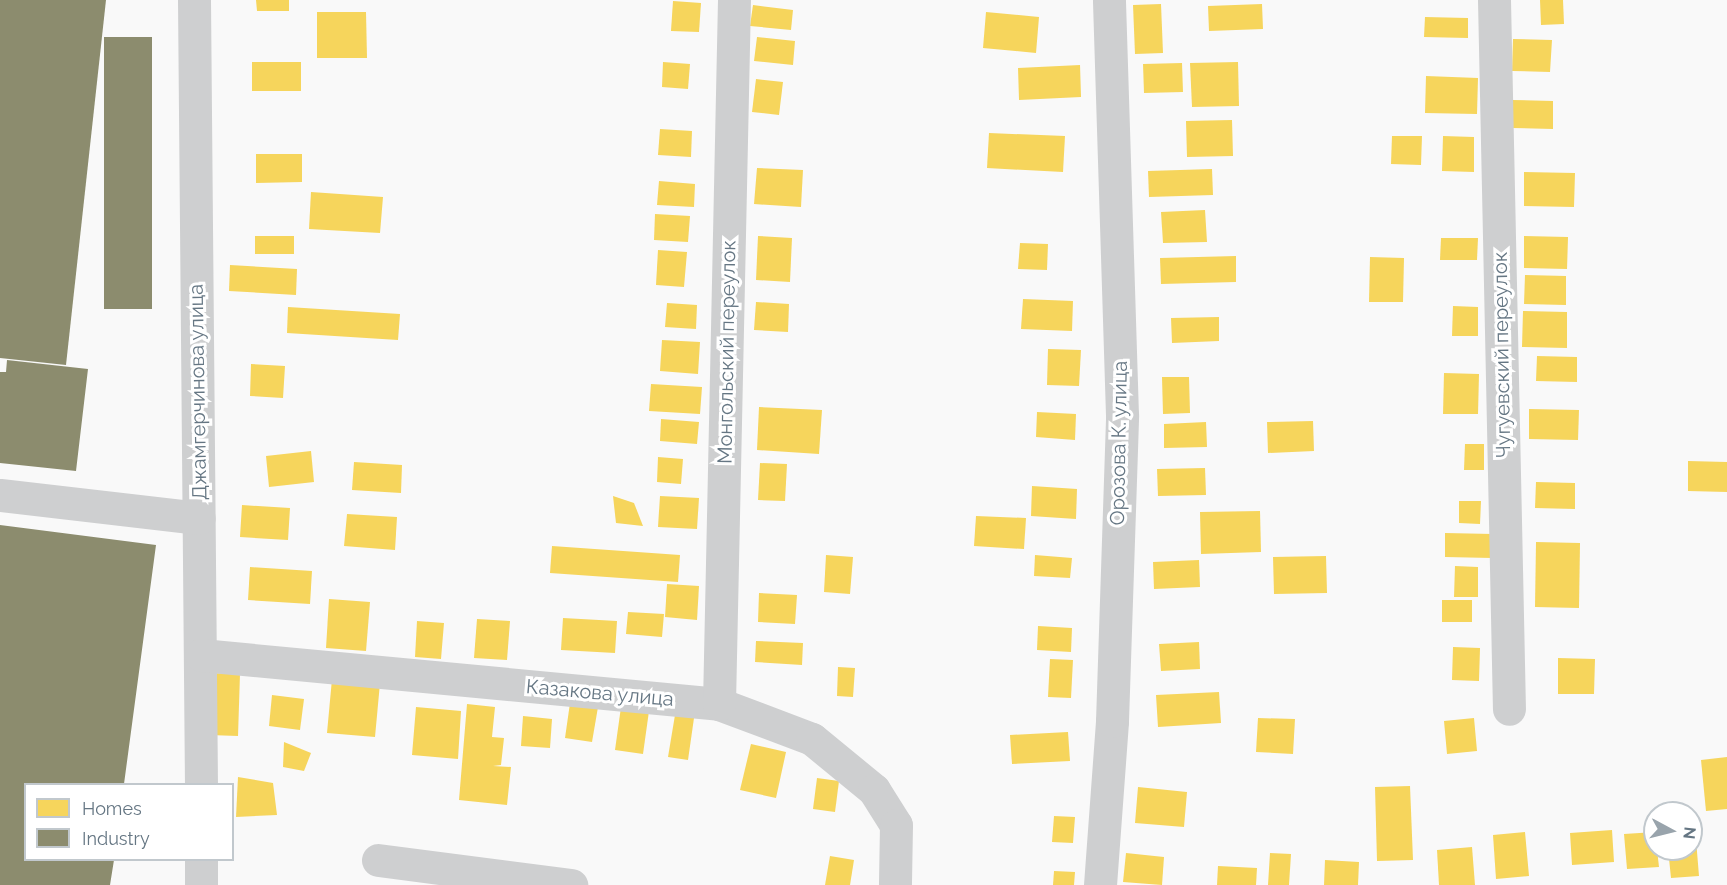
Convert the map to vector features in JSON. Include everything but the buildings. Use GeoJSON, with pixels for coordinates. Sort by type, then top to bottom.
{"type":"FeatureCollection","features":[{"type":"Feature","properties":{"kind":"street","name":"Джамгерчинова улица"},"geometry":{"type":"LineString","coordinates":[[194,0],[201,783]]}},
{"type":"Feature","properties":{"kind":"street","name":"Монгольский переулок"},"geometry":{"type":"LineString","coordinates":[[719,704],[734,0]]}},
{"type":"Feature","properties":{"kind":"street","name":"Орозова К. улица"},"geometry":{"type":"LineString","coordinates":[[1100,885],[1112,721],[1122,415],[1109,0]]}},
{"type":"Feature","properties":{"kind":"street","name":"Чугуевский переулок"},"geometry":{"type":"LineString","coordinates":[[1494,0],[1509,709]]}},
{"type":"Feature","properties":{"kind":"street"},"geometry":{"type":"LineString","coordinates":[[0,495],[199,518]]}},
{"type":"Feature","properties":{"kind":"street","name":"Казакова улица"},"geometry":{"type":"LineString","coordinates":[[201,655],[719,704],[812,739],[874,790],[896,825],[895,885]]}},
{"type":"Feature","properties":{"kind":"street"},"geometry":{"type":"LineString","coordinates":[[378,860],[571,885]]}},
{"type":"Feature","properties":{"kind":"street"},"geometry":{"type":"LineString","coordinates":[[201,861],[201,885]]}}]}
